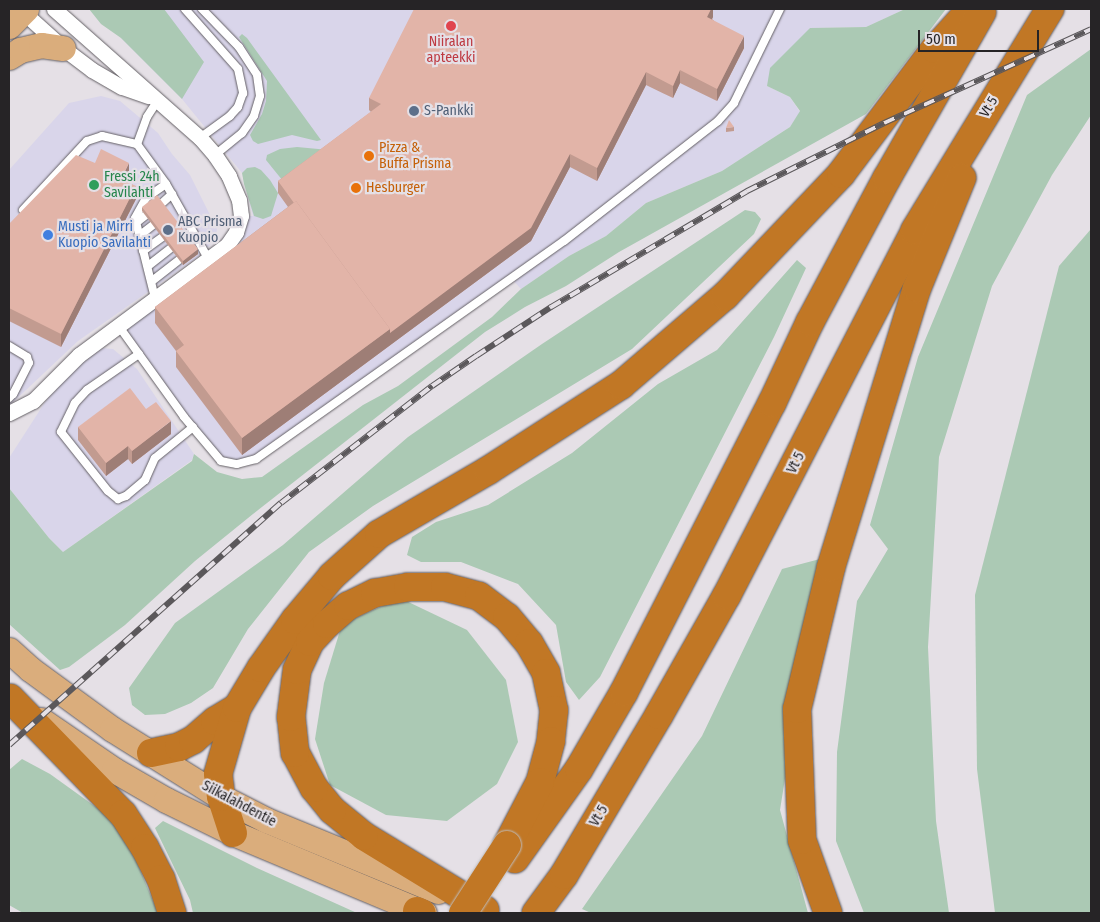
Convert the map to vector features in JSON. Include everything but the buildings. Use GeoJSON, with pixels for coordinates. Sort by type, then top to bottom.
{"type":"FeatureCollection","features":[{"type":"Feature","properties":{"kind":"highway"},"geometry":{"type":"LineString","coordinates":[[233,833],[221,797],[218,774],[237,708],[261,668],[295,620],[332,576],[379,534],[490,470],[620,385],[725,296],[841,174],[935,49],[971,9]]}},
{"type":"Feature","properties":{"kind":"highway"},"geometry":{"type":"LineString","coordinates":[[511,852],[580,769],[624,692],[763,421],[810,322],[888,178],[984,9]]}},
{"type":"Feature","properties":{"kind":"highway"},"geometry":{"type":"LineString","coordinates":[[828,913],[802,840],[797,710],[831,567],[917,288],[964,173],[1043,18]]}},
{"type":"Feature","properties":{"kind":"highway","name":"Vt 5"},"geometry":{"type":"LineString","coordinates":[[567,876],[727,594],[914,230],[1043,18]]}},
{"type":"Feature","properties":{"kind":"highway"},"geometry":{"type":"LineString","coordinates":[[408,586],[445,587],[479,596],[507,617],[529,643],[546,673],[554,710],[551,740],[540,782],[511,852],[480,912],[364,836],[332,810],[314,788],[295,753],[291,717],[297,670],[310,642],[348,606],[375,593],[408,586]]}},
{"type":"Feature","properties":{"kind":"highway"},"geometry":{"type":"LineString","coordinates":[[10,698],[123,814],[145,848],[161,879],[172,913]]}},
{"type":"Feature","properties":{"kind":"highway"},"geometry":{"type":"LineString","coordinates":[[150,753],[179,747],[193,740],[215,721],[237,708]]}},
{"type":"Feature","properties":{"kind":"highway"},"geometry":{"type":"LineString","coordinates":[[536,913],[567,876]]}},
{"type":"Feature","properties":{"kind":"highway"},"geometry":{"type":"LineString","coordinates":[[548,913],[567,876]]}},
{"type":"Feature","properties":{"kind":"main road"},"geometry":{"type":"LineString","coordinates":[[9,56],[20,50],[41,45],[63,48]]}},
{"type":"Feature","properties":{"kind":"main road","name":"Siikalahdentie"},"geometry":{"type":"LineString","coordinates":[[9,650],[60,692],[150,753],[221,797],[266,820],[480,912]]}},
{"type":"Feature","properties":{"kind":"main road","name":"Siikalahdentie"},"geometry":{"type":"LineString","coordinates":[[10,698],[114,770],[166,800],[233,833],[421,912]]}},
{"type":"Feature","properties":{"kind":"street"},"geometry":{"type":"LineString","coordinates":[[9,413],[32,402],[79,356],[118,325],[227,246],[236,232],[241,216],[239,200],[228,176],[215,155],[200,138],[54,9]]}},
{"type":"Feature","properties":{"kind":"street"},"geometry":{"type":"LineString","coordinates":[[19,16],[92,70],[122,87],[158,100]]}},
{"type":"Feature","properties":{"kind":"lane"},"geometry":{"type":"LineString","coordinates":[[185,9],[238,69],[243,93],[238,106],[230,116],[200,138]]}},
{"type":"Feature","properties":{"kind":"lane"},"geometry":{"type":"LineString","coordinates":[[202,9],[239,47],[257,75],[260,96],[254,116],[242,133],[215,155]]}},
{"type":"Feature","properties":{"kind":"lane"},"geometry":{"type":"LineString","coordinates":[[118,325],[193,427],[222,461],[237,464],[256,459],[564,242],[718,121],[734,103],[780,9]]}},
{"type":"Feature","properties":{"kind":"lane"},"geometry":{"type":"LineString","coordinates":[[137,144],[147,117],[158,100]]}},
{"type":"Feature","properties":{"kind":"lane"},"geometry":{"type":"LineString","coordinates":[[15,218],[88,141],[102,136],[137,144],[166,184],[172,194],[176,208],[186,218],[193,231],[197,246],[209,260]]}},
{"type":"Feature","properties":{"kind":"lane"},"geometry":{"type":"LineString","coordinates":[[155,298],[135,218],[146,198],[166,184]]}},
{"type":"Feature","properties":{"kind":"lane"},"geometry":{"type":"LineString","coordinates":[[160,204],[172,194]]}},
{"type":"Feature","properties":{"kind":"lane"},"geometry":{"type":"LineString","coordinates":[[136,223],[146,215]]}},
{"type":"Feature","properties":{"kind":"lane"},"geometry":{"type":"LineString","coordinates":[[177,225],[186,218]]}},
{"type":"Feature","properties":{"kind":"lane"},"geometry":{"type":"LineString","coordinates":[[140,236],[153,225]]}},
{"type":"Feature","properties":{"kind":"lane"},"geometry":{"type":"LineString","coordinates":[[185,237],[193,231]]}},
{"type":"Feature","properties":{"kind":"lane"},"geometry":{"type":"LineString","coordinates":[[143,251],[162,237]]}},
{"type":"Feature","properties":{"kind":"lane"},"geometry":{"type":"LineString","coordinates":[[148,266],[171,248]]}},
{"type":"Feature","properties":{"kind":"lane"},"geometry":{"type":"LineString","coordinates":[[152,281],[179,260]]}},
{"type":"Feature","properties":{"kind":"lane"},"geometry":{"type":"LineString","coordinates":[[9,346],[27,357],[29,363],[11,396],[32,402]]}},
{"type":"Feature","properties":{"kind":"lane"},"geometry":{"type":"LineString","coordinates":[[139,354],[87,390],[75,403],[61,432],[108,492],[118,500],[126,496],[145,480],[155,458],[193,427]]}},
{"type":"Feature","properties":{"kind":"shaded area"},"geometry":{"type":"Polygon","coordinates":[[[161,9],[905,9],[866,27],[810,28],[767,86],[790,97],[800,112],[790,127],[722,171],[646,203],[606,236],[569,256],[521,289],[512,279],[256,459],[237,464],[221,461],[118,325],[202,265],[241,216],[253,216],[242,173],[182,99],[121,38],[161,9]]]}},
{"type":"Feature","properties":{"kind":"shaded area"},"geometry":{"type":"Polygon","coordinates":[[[101,96],[120,101],[158,133],[172,154],[190,175],[217,229],[215,240],[199,256],[78,341],[9,406],[9,170],[69,103],[101,96]]]}},
{"type":"Feature","properties":{"kind":"shaded area"},"geometry":{"type":"Polygon","coordinates":[[[102,348],[113,349],[137,369],[194,454],[192,460],[63,552],[49,538],[9,488],[9,458],[49,396],[90,354],[102,348]]]}},
{"type":"Feature","properties":{"kind":"green space"},"geometry":{"type":"Polygon","coordinates":[[[89,9],[164,9],[204,62],[182,99],[121,38],[101,24],[89,9]]]}},
{"type":"Feature","properties":{"kind":"green space"},"geometry":{"type":"Polygon","coordinates":[[[905,9],[946,9],[866,114],[619,252],[566,286],[525,307],[485,332],[253,514],[195,561],[125,625],[69,667],[60,670],[9,624],[9,488],[49,538],[63,552],[192,461],[194,454],[217,472],[242,479],[262,477],[363,405],[398,386],[492,317],[521,289],[569,256],[606,236],[646,203],[722,171],[790,127],[800,111],[790,97],[767,86],[770,68],[810,28],[866,27],[905,9]]]}},
{"type":"Feature","properties":{"kind":"green space"},"geometry":{"type":"Polygon","coordinates":[[[242,34],[247,38],[321,140],[317,141],[292,135],[258,144],[253,141],[250,135],[262,114],[266,101],[267,81],[239,37],[242,34]]]}},
{"type":"Feature","properties":{"kind":"green space"},"geometry":{"type":"Polygon","coordinates":[[[1091,49],[1091,115],[1052,175],[992,286],[939,457],[928,647],[936,821],[949,913],[864,913],[836,841],[837,752],[857,601],[888,549],[870,525],[918,357],[1027,95],[1091,49]]]}},
{"type":"Feature","properties":{"kind":"green space"},"geometry":{"type":"Polygon","coordinates":[[[297,147],[329,150],[287,186],[266,160],[267,155],[280,149],[297,147]]]}},
{"type":"Feature","properties":{"kind":"green space"},"geometry":{"type":"Polygon","coordinates":[[[255,167],[261,170],[270,180],[278,193],[271,216],[263,219],[254,216],[242,173],[247,168],[255,167]]]}},
{"type":"Feature","properties":{"kind":"green space"},"geometry":{"type":"Polygon","coordinates":[[[745,210],[755,212],[761,219],[754,234],[632,349],[373,506],[309,552],[248,629],[213,688],[191,703],[165,714],[145,715],[132,705],[129,688],[175,623],[283,545],[408,437],[542,344],[745,210]]]}},
{"type":"Feature","properties":{"kind":"green space"},"geometry":{"type":"Polygon","coordinates":[[[1091,229],[1091,913],[995,913],[977,769],[975,595],[1059,266],[1091,229]]]}},
{"type":"Feature","properties":{"kind":"green space"},"geometry":{"type":"Polygon","coordinates":[[[797,260],[806,268],[774,337],[600,677],[579,700],[566,682],[556,625],[518,584],[461,562],[421,562],[407,555],[412,537],[436,522],[488,505],[572,453],[658,384],[717,350],[797,260]]]}},
{"type":"Feature","properties":{"kind":"green space"},"geometry":{"type":"Polygon","coordinates":[[[820,559],[780,810],[808,913],[591,913],[582,909],[702,736],[782,569],[820,559]]]}},
{"type":"Feature","properties":{"kind":"green space"},"geometry":{"type":"Polygon","coordinates":[[[400,598],[467,630],[506,680],[518,742],[497,784],[447,821],[386,815],[330,785],[315,739],[324,683],[342,624],[400,598]]]}},
{"type":"Feature","properties":{"kind":"green space"},"geometry":{"type":"Polygon","coordinates":[[[22,759],[50,774],[114,820],[134,855],[158,913],[23,913],[9,905],[9,770],[22,759]]]}},
{"type":"Feature","properties":{"kind":"green space"},"geometry":{"type":"Polygon","coordinates":[[[163,821],[257,868],[357,913],[193,913],[190,900],[155,828],[163,821]]]}},
{"type":"Feature","properties":{"kind":"railway"},"geometry":{"type":"LineString","coordinates":[[9,745],[281,503],[432,386],[476,356],[551,307],[747,191],[884,123],[1091,29]]}},
{"type":"Feature","properties":{"kind":"place","name":"Niiralan apteekki"},"geometry":{"type":"Point","coordinates":[451,26]}},
{"type":"Feature","properties":{"kind":"place","name":"S-Pankki"},"geometry":{"type":"Point","coordinates":[414,111]}},
{"type":"Feature","properties":{"kind":"place","name":"Pizza & Buffa Prisma"},"geometry":{"type":"Point","coordinates":[369,156]}},
{"type":"Feature","properties":{"kind":"place","name":"Fressi 24h Savilahti"},"geometry":{"type":"Point","coordinates":[94,185]}},
{"type":"Feature","properties":{"kind":"place","name":"Hesburger"},"geometry":{"type":"Point","coordinates":[356,188]}},
{"type":"Feature","properties":{"kind":"place","name":"ABC Prisma Kuopio"},"geometry":{"type":"Point","coordinates":[168,230]}},
{"type":"Feature","properties":{"kind":"place","name":"Musti ja Mirri Kuopio Savilahti"},"geometry":{"type":"Point","coordinates":[48,235]}}]}
